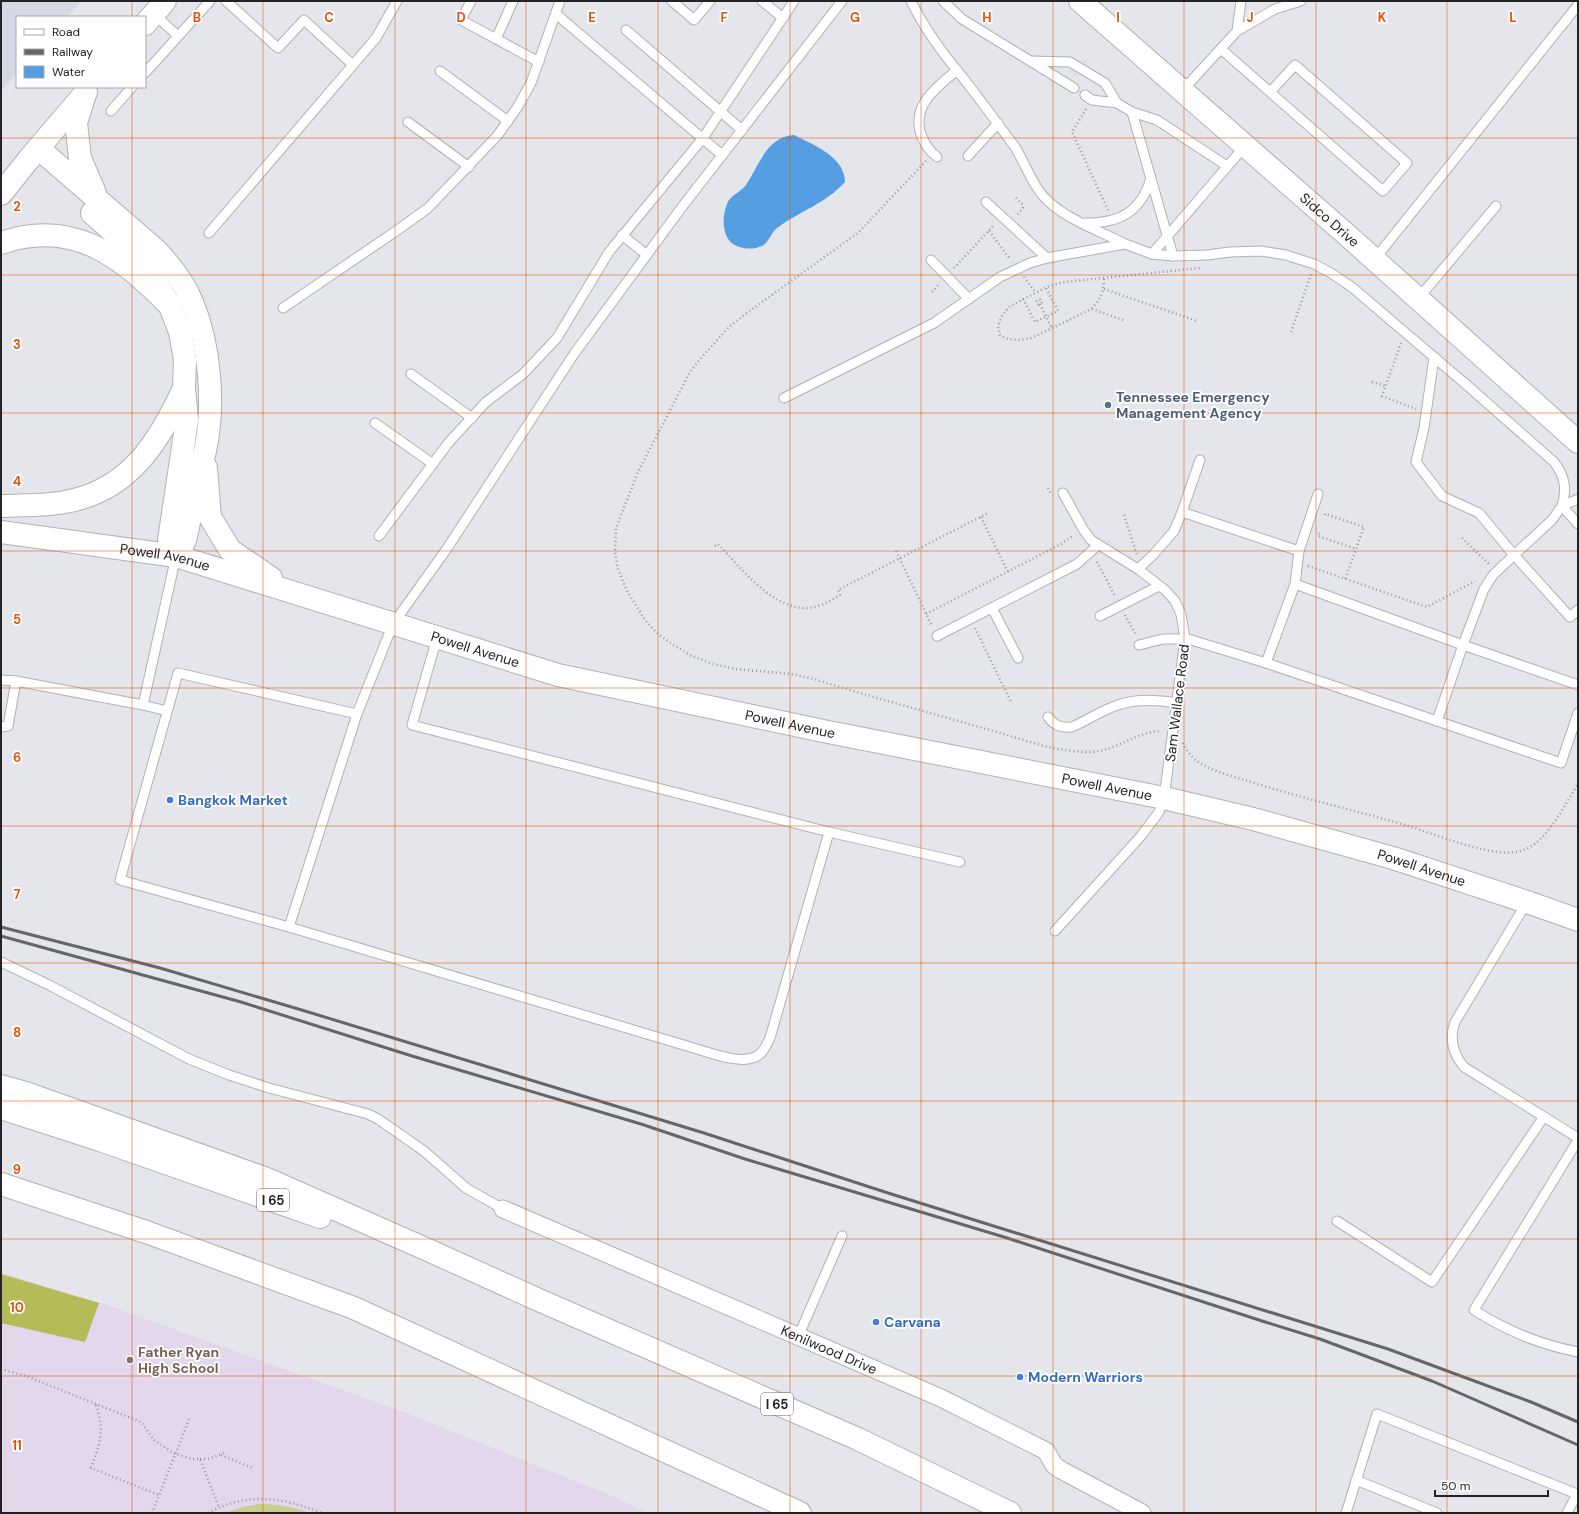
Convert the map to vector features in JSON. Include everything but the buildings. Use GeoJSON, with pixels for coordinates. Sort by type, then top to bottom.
{"type":"FeatureCollection","features":[{"type":"Feature","properties":{"kind":"main road","name":"Sidco Drive"},"geometry":{"type":"LineString","coordinates":[[1086,3],[1182,91],[1578,442]]}},
{"type":"Feature","properties":{"kind":"main road"},"geometry":{"type":"LineString","coordinates":[[1,194],[88,90]]}},
{"type":"Feature","properties":{"kind":"main road"},"geometry":{"type":"LineString","coordinates":[[88,90],[76,123],[80,158],[97,198]]}},
{"type":"Feature","properties":{"kind":"main road"},"geometry":{"type":"LineString","coordinates":[[1,188],[34,153]]}},
{"type":"Feature","properties":{"kind":"main road"},"geometry":{"type":"LineString","coordinates":[[34,153],[97,198],[156,250],[170,265],[182,282],[192,301],[199,320],[207,361],[209,403],[205,451],[210,517],[230,550],[288,590]]}},
{"type":"Feature","properties":{"kind":"main road"},"geometry":{"type":"LineString","coordinates":[[34,153],[135,254],[152,276],[176,319],[185,360],[184,388],[187,420],[169,540],[176,556]]}},
{"type":"Feature","properties":{"kind":"main road"},"geometry":{"type":"LineString","coordinates":[[1,243],[20,238],[46,236],[66,238],[85,243],[109,253],[120,260],[149,284],[170,306]]}},
{"type":"Feature","properties":{"kind":"main road"},"geometry":{"type":"LineString","coordinates":[[1,506],[65,502],[90,495],[114,484],[134,467],[152,447],[174,410],[184,388]]}},
{"type":"Feature","properties":{"kind":"main road"},"geometry":{"type":"LineString","coordinates":[[176,556],[185,541],[196,481],[205,451]]}},
{"type":"Feature","properties":{"kind":"main road","name":"Powell Avenue"},"geometry":{"type":"LineString","coordinates":[[1,532],[176,556],[558,675],[822,731],[1164,798],[1253,819],[1393,858],[1578,920]]}},
{"type":"Feature","properties":{"kind":"main road"},"geometry":{"type":"LineString","coordinates":[[1,1086],[26,1093],[267,1179],[541,1302]]}},
{"type":"Feature","properties":{"kind":"main road","name":"I 65"},"geometry":{"type":"LineString","coordinates":[[1,1108],[97,1138],[300,1210],[541,1302],[858,1439],[1010,1513]]}},
{"type":"Feature","properties":{"kind":"main road"},"geometry":{"type":"LineString","coordinates":[[1,1184],[149,1233],[354,1308],[800,1513]]}},
{"type":"Feature","properties":{"kind":"street","name":"Kenilwood Drive"},"geometry":{"type":"LineString","coordinates":[[503,1209],[941,1398],[1046,1451],[1054,1465],[1061,1470],[1142,1513]]}},
{"type":"Feature","properties":{"kind":"lane"},"geometry":{"type":"LineString","coordinates":[[146,72],[210,1]]}},
{"type":"Feature","properties":{"kind":"lane"},"geometry":{"type":"LineString","coordinates":[[226,1],[278,48],[304,20],[353,65]]}},
{"type":"Feature","properties":{"kind":"lane"},"geometry":{"type":"LineString","coordinates":[[209,233],[376,38],[397,1]]}},
{"type":"Feature","properties":{"kind":"lane"},"geometry":{"type":"LineString","coordinates":[[471,1],[461,20],[539,62]]}},
{"type":"Feature","properties":{"kind":"lane"},"geometry":{"type":"LineString","coordinates":[[496,39],[513,1]]}},
{"type":"Feature","properties":{"kind":"lane"},"geometry":{"type":"LineString","coordinates":[[283,308],[428,208],[469,167],[508,121],[531,83],[560,1]]}},
{"type":"Feature","properties":{"kind":"lane"},"geometry":{"type":"LineString","coordinates":[[672,1],[694,20],[710,1]]}},
{"type":"Feature","properties":{"kind":"lane"},"geometry":{"type":"LineString","coordinates":[[762,1],[783,18]]}},
{"type":"Feature","properties":{"kind":"lane"},"geometry":{"type":"LineString","coordinates":[[379,536],[449,442],[486,402],[523,374],[556,338],[608,252],[703,138],[794,1]]}},
{"type":"Feature","properties":{"kind":"lane"},"geometry":{"type":"LineString","coordinates":[[289,927],[357,714],[394,624],[446,550],[574,354],[722,155],[842,1]]}},
{"type":"Feature","properties":{"kind":"lane"},"geometry":{"type":"LineString","coordinates":[[911,1],[926,30],[998,123],[1018,153],[1040,193],[1058,210],[1125,244],[1152,254],[1173,256],[1207,256],[1236,251],[1261,252],[1286,255],[1315,264],[1353,288],[1554,462],[1563,476],[1565,491],[1562,506],[1552,520],[1493,575],[1484,589],[1463,645],[1438,721]]}},
{"type":"Feature","properties":{"kind":"lane"},"geometry":{"type":"LineString","coordinates":[[943,1],[962,19],[1074,88]]}},
{"type":"Feature","properties":{"kind":"lane"},"geometry":{"type":"LineString","coordinates":[[1237,31],[1241,1]]}},
{"type":"Feature","properties":{"kind":"lane"},"geometry":{"type":"LineString","coordinates":[[1182,91],[1237,31],[1283,4],[1301,1]]}},
{"type":"Feature","properties":{"kind":"lane"},"geometry":{"type":"LineString","coordinates":[[1374,260],[1578,5]]}},
{"type":"Feature","properties":{"kind":"lane"},"geometry":{"type":"LineString","coordinates":[[156,9],[178,36]]}},
{"type":"Feature","properties":{"kind":"lane"},"geometry":{"type":"LineString","coordinates":[[556,14],[722,155]]}},
{"type":"Feature","properties":{"kind":"lane"},"geometry":{"type":"LineString","coordinates":[[626,30],[742,130]]}},
{"type":"Feature","properties":{"kind":"lane"},"geometry":{"type":"LineString","coordinates":[[1221,49],[1270,92],[1383,191],[1407,164],[1295,65],[1270,92]]}},
{"type":"Feature","properties":{"kind":"lane"},"geometry":{"type":"LineString","coordinates":[[1029,60],[1070,62],[1105,83],[1117,103]]}},
{"type":"Feature","properties":{"kind":"lane"},"geometry":{"type":"LineString","coordinates":[[937,157],[929,151],[923,141],[918,118],[921,108],[927,98],[957,70]]}},
{"type":"Feature","properties":{"kind":"lane"},"geometry":{"type":"LineString","coordinates":[[440,71],[508,121]]}},
{"type":"Feature","properties":{"kind":"lane"},"geometry":{"type":"LineString","coordinates":[[111,111],[131,88]]}},
{"type":"Feature","properties":{"kind":"lane"},"geometry":{"type":"LineString","coordinates":[[1089,97],[1117,103],[1132,112],[1157,120],[1227,166]]}},
{"type":"Feature","properties":{"kind":"lane"},"geometry":{"type":"LineString","coordinates":[[1132,112],[1173,256]]}},
{"type":"Feature","properties":{"kind":"lane"},"geometry":{"type":"LineString","coordinates":[[408,122],[469,167]]}},
{"type":"Feature","properties":{"kind":"lane"},"geometry":{"type":"LineString","coordinates":[[968,156],[998,123]]}},
{"type":"Feature","properties":{"kind":"lane"},"geometry":{"type":"LineString","coordinates":[[1152,254],[1245,146]]}},
{"type":"Feature","properties":{"kind":"lane"},"geometry":{"type":"LineString","coordinates":[[1082,223],[1098,223],[1120,218],[1138,204],[1144,197],[1150,178]]}},
{"type":"Feature","properties":{"kind":"lane"},"geometry":{"type":"LineString","coordinates":[[986,202],[1047,258]]}},
{"type":"Feature","properties":{"kind":"lane"},"geometry":{"type":"LineString","coordinates":[[1418,300],[1496,206]]}},
{"type":"Feature","properties":{"kind":"lane"},"geometry":{"type":"LineString","coordinates":[[622,235],[647,255]]}},
{"type":"Feature","properties":{"kind":"lane"},"geometry":{"type":"LineString","coordinates":[[784,398],[934,323],[1000,277],[1030,263],[1047,258],[1125,244]]}},
{"type":"Feature","properties":{"kind":"lane"},"geometry":{"type":"LineString","coordinates":[[931,260],[969,299]]}},
{"type":"Feature","properties":{"kind":"lane"},"geometry":{"type":"LineString","coordinates":[[1434,357],[1426,412],[1416,462],[1442,496],[1479,513],[1514,555],[1570,617],[1578,610]]}},
{"type":"Feature","properties":{"kind":"lane"},"geometry":{"type":"LineString","coordinates":[[411,374],[472,418]]}},
{"type":"Feature","properties":{"kind":"lane"},"geometry":{"type":"LineString","coordinates":[[375,424],[433,464]]}},
{"type":"Feature","properties":{"kind":"lane"},"geometry":{"type":"LineString","coordinates":[[1140,567],[1153,555],[1174,531],[1200,460]]}},
{"type":"Feature","properties":{"kind":"lane","name":"Sam Wallace Road"},"geometry":{"type":"LineString","coordinates":[[1055,931],[1141,836],[1159,812],[1164,798],[1185,639],[1181,614],[1175,601],[1140,567],[1098,545],[1087,536],[1063,493]]}},
{"type":"Feature","properties":{"kind":"lane"},"geometry":{"type":"LineString","coordinates":[[1266,663],[1295,584],[1299,551],[1318,494]]}},
{"type":"Feature","properties":{"kind":"lane"},"geometry":{"type":"LineString","coordinates":[[1562,506],[1578,499]]}},
{"type":"Feature","properties":{"kind":"lane"},"geometry":{"type":"LineString","coordinates":[[1562,506],[1578,524]]}},
{"type":"Feature","properties":{"kind":"lane"},"geometry":{"type":"LineString","coordinates":[[1182,512],[1299,551]]}},
{"type":"Feature","properties":{"kind":"lane"},"geometry":{"type":"LineString","coordinates":[[937,636],[1077,564],[1098,545]]}},
{"type":"Feature","properties":{"kind":"lane"},"geometry":{"type":"LineString","coordinates":[[143,705],[176,556]]}},
{"type":"Feature","properties":{"kind":"lane"},"geometry":{"type":"LineString","coordinates":[[1295,584],[1578,685]]}},
{"type":"Feature","properties":{"kind":"lane"},"geometry":{"type":"LineString","coordinates":[[1100,616],[1159,586]]}},
{"type":"Feature","properties":{"kind":"lane"},"geometry":{"type":"LineString","coordinates":[[992,608],[1018,658]]}},
{"type":"Feature","properties":{"kind":"lane"},"geometry":{"type":"LineString","coordinates":[[437,638],[412,725],[829,832],[960,862]]}},
{"type":"Feature","properties":{"kind":"lane"},"geometry":{"type":"LineString","coordinates":[[1138,645],[1163,639],[1185,639],[1266,663],[1561,763],[1578,713]]}},
{"type":"Feature","properties":{"kind":"lane"},"geometry":{"type":"LineString","coordinates":[[357,714],[178,673],[120,880],[289,927],[687,1046],[735,1059],[746,1059],[754,1057],[762,1052],[770,1038],[829,832]]}},
{"type":"Feature","properties":{"kind":"lane"},"geometry":{"type":"LineString","coordinates":[[1,680],[16,681],[143,705],[167,711]]}},
{"type":"Feature","properties":{"kind":"lane"},"geometry":{"type":"LineString","coordinates":[[1,727],[8,726],[16,681]]}},
{"type":"Feature","properties":{"kind":"lane"},"geometry":{"type":"LineString","coordinates":[[1048,717],[1055,725],[1065,728],[1072,727],[1117,705],[1127,702],[1149,700],[1177,703]]}},
{"type":"Feature","properties":{"kind":"lane"},"geometry":{"type":"LineString","coordinates":[[1527,902],[1455,1022],[1452,1030],[1452,1044],[1456,1056],[1464,1067],[1578,1139],[1474,1310],[1532,1338],[1558,1348],[1578,1352]]}},
{"type":"Feature","properties":{"kind":"lane"},"geometry":{"type":"LineString","coordinates":[[1,962],[43,982],[189,1059],[229,1075],[269,1088],[368,1114],[378,1119],[424,1151],[466,1188],[503,1209]]}},
{"type":"Feature","properties":{"kind":"lane"},"geometry":{"type":"LineString","coordinates":[[1337,1221],[1432,1282],[1543,1118]]}},
{"type":"Feature","properties":{"kind":"lane"},"geometry":{"type":"LineString","coordinates":[[798,1337],[842,1236]]}},
{"type":"Feature","properties":{"kind":"lane"},"geometry":{"type":"LineString","coordinates":[[1346,1513],[1377,1414],[1577,1494],[1567,1513]]}},
{"type":"Feature","properties":{"kind":"lane"},"geometry":{"type":"LineString","coordinates":[[1356,1480],[1437,1513]]}},
{"type":"Feature","properties":{"kind":"path"},"geometry":{"type":"LineString","coordinates":[[1089,97],[1072,132],[1112,220]]}},
{"type":"Feature","properties":{"kind":"path"},"geometry":{"type":"LineString","coordinates":[[932,292],[1005,213],[1014,217],[1021,210],[1023,205],[1016,198]]}},
{"type":"Feature","properties":{"kind":"path"},"geometry":{"type":"LineString","coordinates":[[1291,332],[1315,264]]}},
{"type":"Feature","properties":{"kind":"path"},"geometry":{"type":"LineString","coordinates":[[1104,279],[1104,289],[1092,308],[1038,336],[1022,340],[1008,339],[1000,335],[998,326],[1002,316],[1010,306],[1046,288],[1064,282],[1191,270],[1206,267]]}},
{"type":"Feature","properties":{"kind":"path"},"geometry":{"type":"LineString","coordinates":[[1307,272],[1315,276]]}},
{"type":"Feature","properties":{"kind":"path"},"geometry":{"type":"LineString","coordinates":[[1023,299],[1035,322],[1046,317],[1058,311],[1046,288]]}},
{"type":"Feature","properties":{"kind":"path"},"geometry":{"type":"LineString","coordinates":[[1104,289],[1197,321]]}},
{"type":"Feature","properties":{"kind":"path"},"geometry":{"type":"LineString","coordinates":[[1040,304],[1052,329]]}},
{"type":"Feature","properties":{"kind":"path"},"geometry":{"type":"LineString","coordinates":[[1092,308],[1126,321]]}},
{"type":"Feature","properties":{"kind":"path"},"geometry":{"type":"LineString","coordinates":[[1397,338],[1406,346]]}},
{"type":"Feature","properties":{"kind":"path"},"geometry":{"type":"LineString","coordinates":[[1402,342],[1382,396],[1426,412]]}},
{"type":"Feature","properties":{"kind":"path"},"geometry":{"type":"LineString","coordinates":[[1372,382],[1385,386]]}},
{"type":"Feature","properties":{"kind":"path"},"geometry":{"type":"LineString","coordinates":[[715,546],[718,544],[748,575],[776,600],[785,604],[810,608],[821,606],[840,595],[838,590],[988,513]]}},
{"type":"Feature","properties":{"kind":"path"},"geometry":{"type":"LineString","coordinates":[[1323,521],[1325,514],[1364,527],[1345,579]]}},
{"type":"Feature","properties":{"kind":"path"},"geometry":{"type":"LineString","coordinates":[[1124,515],[1140,567]]}},
{"type":"Feature","properties":{"kind":"path"},"geometry":{"type":"LineString","coordinates":[[981,517],[1008,572]]}},
{"type":"Feature","properties":{"kind":"path"},"geometry":{"type":"LineString","coordinates":[[1320,528],[1318,536],[1356,549]]}},
{"type":"Feature","properties":{"kind":"path"},"geometry":{"type":"LineString","coordinates":[[926,614],[1061,544],[1074,535]]}},
{"type":"Feature","properties":{"kind":"path"},"geometry":{"type":"LineString","coordinates":[[896,551],[937,636]]}},
{"type":"Feature","properties":{"kind":"path"},"geometry":{"type":"LineString","coordinates":[[1298,565],[1309,567],[1427,608],[1476,580]]}},
{"type":"Feature","properties":{"kind":"path"},"geometry":{"type":"LineString","coordinates":[[971,618],[1011,702]]}},
{"type":"Feature","properties":{"kind":"path"},"geometry":{"type":"LineString","coordinates":[[1,1369],[26,1376],[141,1422],[154,1440],[175,1454],[200,1459],[209,1459],[223,1454],[253,1468]]}},
{"type":"Feature","properties":{"kind":"path"},"geometry":{"type":"LineString","coordinates":[[96,1404],[102,1433],[100,1444],[91,1468],[159,1495]]}},
{"type":"Feature","properties":{"kind":"path"},"geometry":{"type":"LineString","coordinates":[[152,1513],[190,1417]]}},
{"type":"Feature","properties":{"kind":"path"},"geometry":{"type":"LineString","coordinates":[[200,1459],[219,1507]]}},
{"type":"Feature","properties":{"kind":"path"},"geometry":{"type":"LineString","coordinates":[[208,1513],[236,1501],[264,1499],[300,1504],[322,1513]]}},
{"type":"Feature","properties":{"kind":"shaded area"},"geometry":{"type":"Polygon","coordinates":[[[1,1],[81,1],[68,16],[16,16],[16,74],[1,91],[1,1]]]}},
{"type":"Feature","properties":{"kind":"shaded area","name":"Father Ryan High School"},"geometry":{"type":"Polygon","coordinates":[[[1,1273],[107,1305],[409,1414],[612,1496],[648,1513],[1,1513],[1,1273]]]}},
{"type":"Feature","properties":{"kind":"green space"},"geometry":{"type":"Polygon","coordinates":[[[1,1274],[99,1303],[85,1342],[1,1323],[1,1274]]]}},
{"type":"Feature","properties":{"kind":"green space"},"geometry":{"type":"Polygon","coordinates":[[[258,1504],[284,1506],[309,1513],[225,1513],[242,1507],[258,1504]]]}},
{"type":"Feature","properties":{"kind":"water"},"geometry":{"type":"Polygon","coordinates":[[[794,135],[819,148],[834,159],[844,173],[845,182],[821,202],[777,228],[762,246],[748,249],[733,244],[725,233],[724,225],[728,201],[746,185],[764,154],[770,147],[784,137],[794,135]]]}},
{"type":"Feature","properties":{"kind":"railway"},"geometry":{"type":"LineString","coordinates":[[1,927],[160,968],[704,1133],[888,1193],[1388,1349],[1531,1402],[1578,1422]]}},
{"type":"Feature","properties":{"kind":"railway"},"geometry":{"type":"LineString","coordinates":[[1,936],[241,1002],[412,1056],[641,1124],[745,1159],[1004,1237],[1320,1339],[1432,1381],[1578,1445]]}},
{"type":"Feature","properties":{"kind":"place","name":"Tennessee Emergency Management Agency"},"geometry":{"type":"Point","coordinates":[1108,405]}},
{"type":"Feature","properties":{"kind":"place","name":"Bangkok Market"},"geometry":{"type":"Point","coordinates":[170,800]}},
{"type":"Feature","properties":{"kind":"place","name":"Carvana"},"geometry":{"type":"Point","coordinates":[876,1322]}},
{"type":"Feature","properties":{"kind":"place","name":"Father Ryan High School"},"geometry":{"type":"Point","coordinates":[130,1360]}},
{"type":"Feature","properties":{"kind":"place","name":"Modern Warriors"},"geometry":{"type":"Point","coordinates":[1020,1377]}}]}
